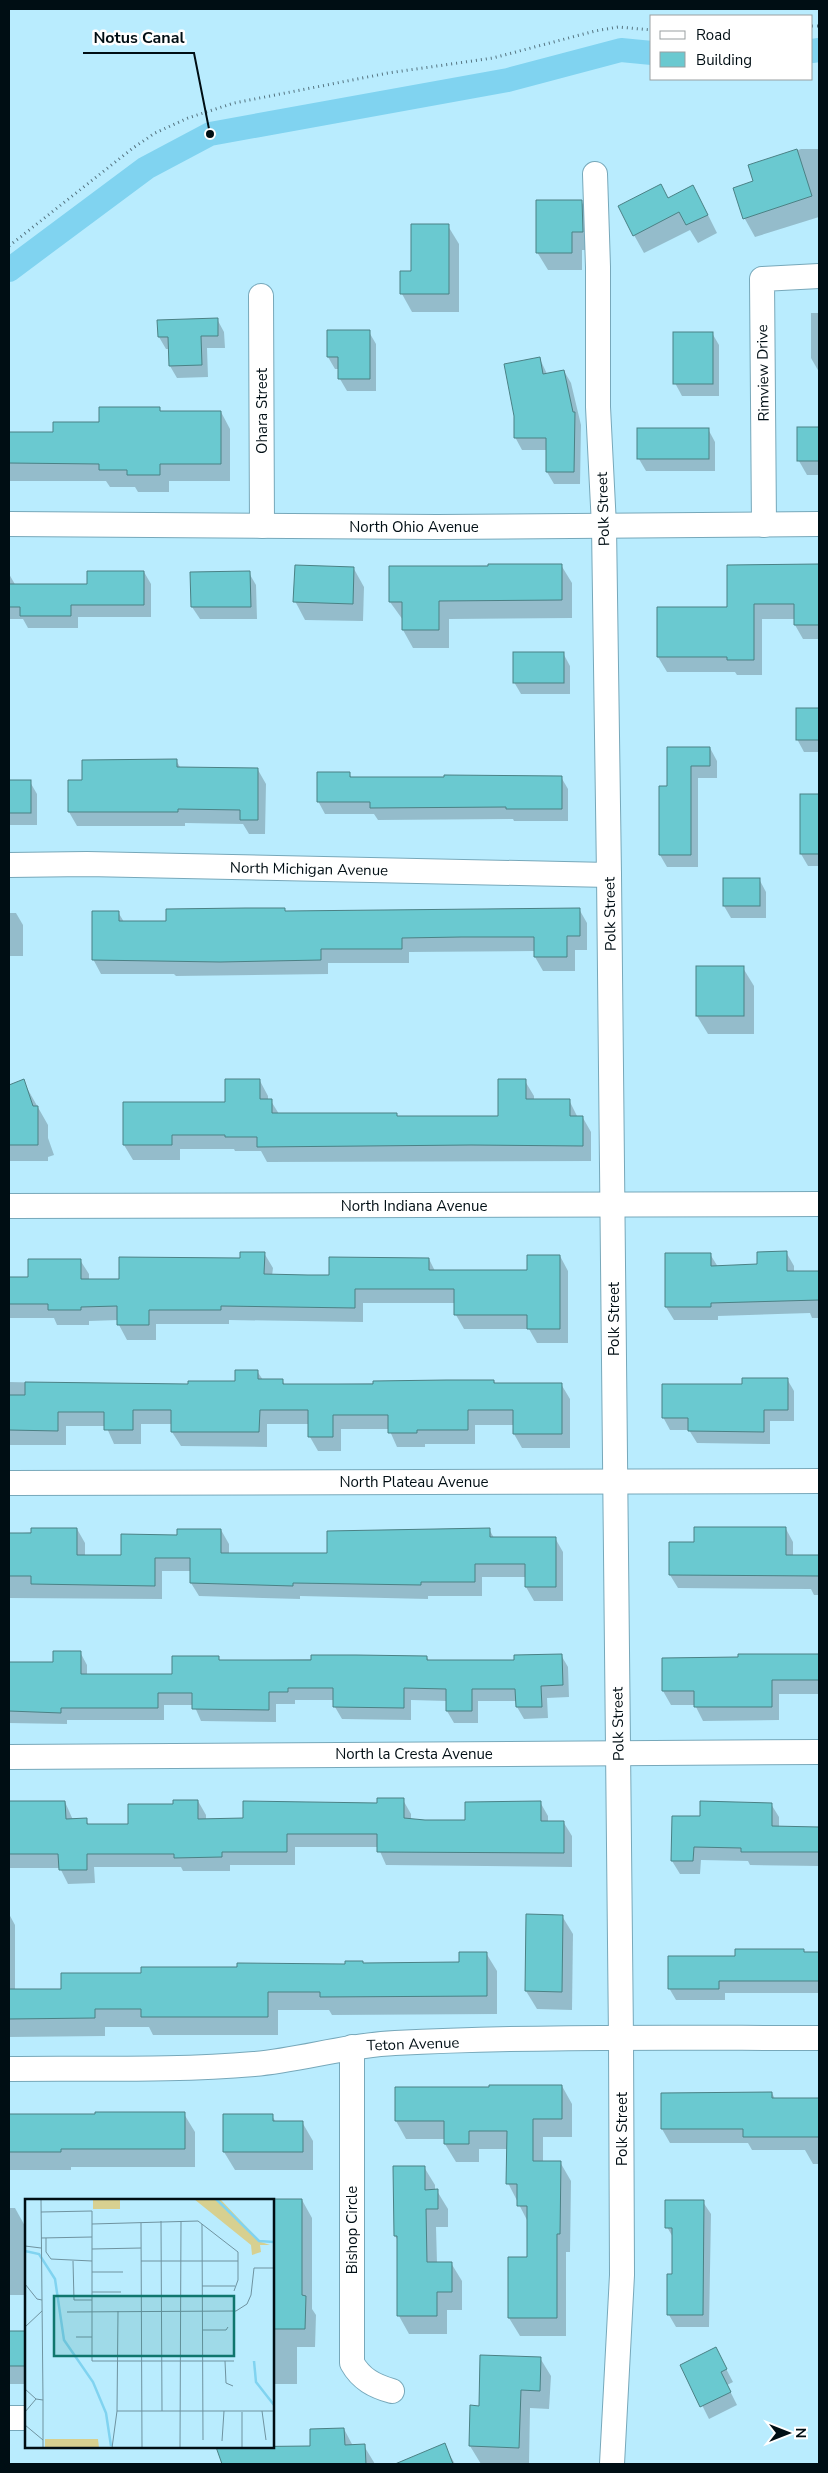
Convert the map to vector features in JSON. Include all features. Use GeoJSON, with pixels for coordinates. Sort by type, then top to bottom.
{"type":"FeatureCollection","features":[{"type":"Feature","properties":{"kind":"street","name":"Polk Street"},"geometry":{"type":"LineString","coordinates":[[595,174],[598,267],[598,407],[604,526],[609,875],[621,2038],[622,2275],[612,2464]]}},
{"type":"Feature","properties":{"kind":"street","name":"Rimview Drive"},"geometry":{"type":"LineString","coordinates":[[764,525],[762,279],[819,276]]}},
{"type":"Feature","properties":{"kind":"street","name":"Ohara Street"},"geometry":{"type":"LineString","coordinates":[[261,296],[262,526]]}},
{"type":"Feature","properties":{"kind":"street","name":"North Ohio Avenue"},"geometry":{"type":"LineString","coordinates":[[9,524],[604,526],[819,524]]}},
{"type":"Feature","properties":{"kind":"street","name":"North Michigan Avenue"},"geometry":{"type":"LineString","coordinates":[[9,865],[87,864],[609,875]]}},
{"type":"Feature","properties":{"kind":"street","name":"North Indiana Avenue"},"geometry":{"type":"LineString","coordinates":[[9,1206],[819,1204]]}},
{"type":"Feature","properties":{"kind":"street","name":"North Plateau Avenue"},"geometry":{"type":"LineString","coordinates":[[9,1483],[819,1481]]}},
{"type":"Feature","properties":{"kind":"street","name":"North la Cresta Avenue"},"geometry":{"type":"LineString","coordinates":[[9,1757],[819,1752]]}},
{"type":"Feature","properties":{"kind":"street","name":"Teton Avenue"},"geometry":{"type":"LineString","coordinates":[[9,2069],[220,2067],[276,2062],[352,2046],[394,2043],[621,2038],[819,2038]]}},
{"type":"Feature","properties":{"kind":"street","name":"Bishop Circle"},"geometry":{"type":"LineString","coordinates":[[352,2046],[352,2363],[358,2374],[377,2387],[392,2391]]}},
{"type":"Feature","properties":{"kind":"street"},"geometry":{"type":"LineString","coordinates":[[9,2418],[25,2418]]}},
{"type":"Feature","properties":{"kind":"path"},"geometry":{"type":"LineString","coordinates":[[9,246],[133,148],[155,133],[188,118],[234,103],[388,73],[493,58],[595,31],[618,27],[650,30]]}},
{"type":"Feature","properties":{"kind":"building"},"geometry":{"type":"Polygon","coordinates":[[[797,149],[812,196],[743,219],[733,188],[753,181],[748,165],[797,149]]]}},
{"type":"Feature","properties":{"kind":"building"},"geometry":{"type":"Polygon","coordinates":[[[661,184],[668,198],[693,185],[708,215],[686,225],[679,212],[633,236],[618,206],[661,184]]]}},
{"type":"Feature","properties":{"kind":"building"},"geometry":{"type":"Polygon","coordinates":[[[536,200],[582,200],[583,232],[572,232],[572,253],[536,253],[536,200]]]}},
{"type":"Feature","properties":{"kind":"building"},"geometry":{"type":"Polygon","coordinates":[[[411,224],[449,224],[449,294],[400,294],[400,271],[411,271],[411,224]]]}},
{"type":"Feature","properties":{"kind":"building"},"geometry":{"type":"Polygon","coordinates":[[[218,318],[218,336],[201,336],[202,365],[169,366],[168,337],[158,337],[157,320],[218,318]]]}},
{"type":"Feature","properties":{"kind":"building"},"geometry":{"type":"Polygon","coordinates":[[[327,330],[370,330],[370,379],[338,379],[338,357],[327,357],[327,330]]]}},
{"type":"Feature","properties":{"kind":"building"},"geometry":{"type":"Polygon","coordinates":[[[673,332],[713,332],[713,384],[673,384],[673,332]]]}},
{"type":"Feature","properties":{"kind":"building"},"geometry":{"type":"Polygon","coordinates":[[[540,357],[543,374],[564,370],[573,412],[575,412],[574,472],[546,472],[546,438],[514,438],[514,416],[504,364],[540,357]]]}},
{"type":"Feature","properties":{"kind":"building"},"geometry":{"type":"Polygon","coordinates":[[[99,407],[160,407],[160,411],[221,411],[221,464],[160,464],[160,475],[127,475],[127,470],[99,470],[99,464],[9,463],[9,432],[53,432],[53,422],[99,422],[99,407]]]}},
{"type":"Feature","properties":{"kind":"building"},"geometry":{"type":"Polygon","coordinates":[[[797,427],[819,427],[819,461],[797,461],[797,427]]]}},
{"type":"Feature","properties":{"kind":"building"},"geometry":{"type":"Polygon","coordinates":[[[637,428],[709,428],[709,459],[637,459],[637,428]]]}},
{"type":"Feature","properties":{"kind":"building"},"geometry":{"type":"Polygon","coordinates":[[[488,564],[562,564],[562,600],[439,601],[439,630],[402,630],[402,602],[389,602],[389,566],[488,566],[488,564]]]}},
{"type":"Feature","properties":{"kind":"building"},"geometry":{"type":"Polygon","coordinates":[[[819,564],[819,625],[794,625],[794,604],[754,604],[754,660],[727,660],[727,657],[657,657],[657,607],[727,607],[727,565],[819,564]]]}},
{"type":"Feature","properties":{"kind":"building"},"geometry":{"type":"Polygon","coordinates":[[[295,565],[354,567],[353,604],[293,602],[295,565]]]}},
{"type":"Feature","properties":{"kind":"building"},"geometry":{"type":"Polygon","coordinates":[[[87,571],[144,571],[144,605],[71,605],[71,616],[20,616],[20,607],[9,607],[9,584],[87,584],[87,571]]]}},
{"type":"Feature","properties":{"kind":"building"},"geometry":{"type":"Polygon","coordinates":[[[250,571],[251,607],[191,607],[190,572],[250,571]]]}},
{"type":"Feature","properties":{"kind":"building"},"geometry":{"type":"Polygon","coordinates":[[[513,652],[564,652],[564,683],[513,683],[513,652]]]}},
{"type":"Feature","properties":{"kind":"building"},"geometry":{"type":"Polygon","coordinates":[[[796,708],[819,708],[819,740],[796,740],[796,708]]]}},
{"type":"Feature","properties":{"kind":"building"},"geometry":{"type":"Polygon","coordinates":[[[667,747],[710,747],[710,766],[691,766],[691,855],[659,855],[659,786],[667,786],[667,747]]]}},
{"type":"Feature","properties":{"kind":"building"},"geometry":{"type":"Polygon","coordinates":[[[177,759],[177,767],[258,768],[258,820],[240,820],[240,810],[178,809],[178,812],[68,812],[68,780],[82,780],[82,760],[177,759]]]}},
{"type":"Feature","properties":{"kind":"building"},"geometry":{"type":"Polygon","coordinates":[[[317,772],[350,772],[350,777],[444,777],[444,775],[562,776],[562,809],[506,809],[506,807],[370,808],[370,802],[317,802],[317,772]]]}},
{"type":"Feature","properties":{"kind":"building"},"geometry":{"type":"Polygon","coordinates":[[[9,780],[31,780],[31,813],[9,813],[9,780]]]}},
{"type":"Feature","properties":{"kind":"building"},"geometry":{"type":"Polygon","coordinates":[[[800,794],[819,794],[819,854],[800,854],[800,794]]]}},
{"type":"Feature","properties":{"kind":"building"},"geometry":{"type":"Polygon","coordinates":[[[723,878],[760,878],[760,906],[723,906],[723,878]]]}},
{"type":"Feature","properties":{"kind":"building"},"geometry":{"type":"Polygon","coordinates":[[[285,908],[285,911],[580,908],[580,936],[567,936],[567,957],[534,957],[534,937],[461,937],[402,938],[402,949],[321,949],[321,960],[220,962],[92,960],[92,911],[119,911],[119,921],[166,921],[166,909],[285,908]]]}},
{"type":"Feature","properties":{"kind":"building"},"geometry":{"type":"Polygon","coordinates":[[[696,966],[744,966],[744,1016],[696,1016],[696,966]]]}},
{"type":"Feature","properties":{"kind":"building"},"geometry":{"type":"Polygon","coordinates":[[[24,1079],[33,1106],[38,1106],[38,1145],[9,1145],[9,1085],[24,1079]]]}},
{"type":"Feature","properties":{"kind":"building"},"geometry":{"type":"Polygon","coordinates":[[[225,1079],[260,1079],[260,1099],[272,1099],[272,1113],[397,1113],[397,1116],[498,1116],[498,1079],[526,1079],[526,1099],[570,1099],[570,1116],[583,1116],[583,1146],[257,1147],[257,1137],[225,1137],[225,1135],[172,1135],[172,1145],[123,1145],[123,1102],[225,1102],[225,1079]]]}},
{"type":"Feature","properties":{"kind":"building"},"geometry":{"type":"Polygon","coordinates":[[[787,1251],[787,1271],[819,1271],[819,1300],[711,1303],[711,1307],[665,1307],[665,1253],[711,1253],[711,1266],[757,1264],[757,1252],[787,1251]]]}},
{"type":"Feature","properties":{"kind":"building"},"geometry":{"type":"Polygon","coordinates":[[[240,1252],[265,1252],[264,1274],[308,1275],[329,1275],[329,1257],[429,1258],[429,1270],[527,1270],[527,1255],[560,1255],[560,1329],[527,1329],[527,1315],[454,1315],[454,1289],[355,1289],[355,1308],[221,1306],[221,1310],[149,1310],[149,1325],[117,1325],[117,1306],[81,1307],[81,1310],[48,1310],[48,1304],[9,1304],[9,1277],[28,1277],[28,1259],[81,1259],[81,1279],[119,1279],[119,1257],[240,1258],[240,1252]]]}},
{"type":"Feature","properties":{"kind":"building"},"geometry":{"type":"Polygon","coordinates":[[[235,1370],[258,1370],[258,1379],[283,1379],[283,1384],[373,1384],[373,1381],[446,1380],[494,1380],[494,1383],[562,1383],[562,1434],[513,1434],[513,1410],[468,1410],[468,1430],[417,1430],[417,1433],[388,1433],[388,1415],[333,1415],[333,1437],[308,1437],[308,1410],[260,1410],[259,1432],[171,1432],[171,1410],[133,1410],[133,1430],[104,1430],[104,1412],[58,1412],[58,1431],[9,1430],[9,1395],[25,1395],[25,1382],[188,1384],[188,1381],[235,1381],[235,1370]]]}},
{"type":"Feature","properties":{"kind":"building"},"geometry":{"type":"Polygon","coordinates":[[[742,1378],[788,1378],[788,1410],[764,1410],[764,1432],[688,1431],[688,1418],[662,1418],[662,1384],[742,1384],[742,1378]]]}},
{"type":"Feature","properties":{"kind":"building"},"geometry":{"type":"Polygon","coordinates":[[[694,1527],[786,1527],[786,1555],[819,1555],[819,1576],[669,1575],[669,1542],[694,1542],[694,1527]]]}},
{"type":"Feature","properties":{"kind":"building"},"geometry":{"type":"Polygon","coordinates":[[[31,1528],[77,1528],[77,1555],[121,1555],[121,1534],[177,1535],[177,1529],[221,1529],[221,1553],[327,1553],[327,1531],[490,1528],[490,1537],[556,1537],[556,1587],[525,1587],[525,1564],[475,1564],[475,1582],[421,1582],[421,1585],[293,1583],[293,1586],[190,1583],[190,1558],[155,1558],[155,1586],[31,1584],[31,1576],[9,1576],[9,1533],[31,1533],[31,1528]]]}},
{"type":"Feature","properties":{"kind":"building"},"geometry":{"type":"Polygon","coordinates":[[[53,1651],[81,1651],[81,1674],[172,1674],[172,1656],[219,1656],[219,1660],[311,1660],[311,1655],[356,1655],[427,1656],[427,1660],[514,1660],[514,1655],[562,1654],[563,1685],[541,1686],[542,1707],[516,1707],[515,1689],[472,1689],[472,1711],[446,1711],[446,1689],[404,1688],[404,1708],[333,1707],[333,1688],[288,1688],[288,1692],[269,1692],[269,1710],[192,1709],[192,1693],[158,1693],[158,1708],[61,1708],[61,1713],[9,1711],[9,1662],[53,1662],[53,1651]]]}},
{"type":"Feature","properties":{"kind":"building"},"geometry":{"type":"Polygon","coordinates":[[[738,1654],[819,1654],[819,1680],[772,1680],[772,1707],[694,1707],[694,1691],[662,1691],[662,1658],[738,1657],[738,1654]]]}},
{"type":"Feature","properties":{"kind":"building"},"geometry":{"type":"Polygon","coordinates":[[[377,1798],[404,1798],[404,1818],[425,1820],[465,1820],[465,1802],[541,1801],[541,1821],[564,1821],[564,1853],[377,1852],[377,1834],[287,1834],[287,1852],[222,1852],[222,1857],[174,1858],[174,1854],[87,1854],[87,1870],[59,1870],[58,1854],[9,1854],[9,1801],[65,1801],[66,1819],[87,1818],[87,1824],[128,1824],[128,1804],[173,1804],[173,1800],[198,1800],[198,1819],[243,1818],[243,1801],[377,1803],[377,1798]]]}},
{"type":"Feature","properties":{"kind":"building"},"geometry":{"type":"Polygon","coordinates":[[[700,1801],[772,1803],[772,1826],[819,1827],[819,1852],[741,1852],[741,1848],[694,1847],[693,1861],[671,1861],[672,1816],[700,1816],[700,1801]]]}},
{"type":"Feature","properties":{"kind":"building"},"geometry":{"type":"Polygon","coordinates":[[[526,1914],[563,1915],[562,1992],[525,1991],[526,1914]]]}},
{"type":"Feature","properties":{"kind":"building"},"geometry":{"type":"Polygon","coordinates":[[[735,1949],[804,1949],[804,1952],[819,1952],[819,1981],[719,1981],[719,1989],[668,1989],[668,1956],[735,1956],[735,1949]]]}},
{"type":"Feature","properties":{"kind":"building"},"geometry":{"type":"Polygon","coordinates":[[[459,1952],[487,1952],[487,1996],[320,1997],[320,1992],[268,1992],[268,2017],[141,2017],[141,2009],[95,2009],[95,2018],[9,2019],[9,1989],[61,1989],[61,1973],[141,1973],[141,1967],[237,1967],[237,1963],[345,1964],[345,1961],[363,1961],[363,1963],[459,1962],[459,1952]]]}},
{"type":"Feature","properties":{"kind":"building"},"geometry":{"type":"Polygon","coordinates":[[[489,2085],[562,2085],[562,2119],[533,2119],[533,2161],[561,2161],[560,2234],[557,2234],[557,2318],[508,2318],[508,2257],[527,2257],[527,2206],[517,2206],[517,2184],[506,2184],[507,2131],[469,2131],[469,2144],[444,2144],[444,2121],[395,2121],[395,2087],[489,2087],[489,2085]]]}},
{"type":"Feature","properties":{"kind":"building"},"geometry":{"type":"Polygon","coordinates":[[[772,2092],[772,2098],[819,2098],[819,2137],[743,2137],[743,2129],[661,2129],[661,2093],[772,2092]]]}},
{"type":"Feature","properties":{"kind":"building"},"geometry":{"type":"Polygon","coordinates":[[[95,2112],[185,2112],[185,2149],[61,2149],[61,2152],[9,2152],[9,2114],[95,2114],[95,2112]]]}},
{"type":"Feature","properties":{"kind":"building"},"geometry":{"type":"Polygon","coordinates":[[[223,2114],[273,2114],[273,2121],[303,2121],[303,2152],[223,2152],[223,2114]]]}},
{"type":"Feature","properties":{"kind":"building"},"geometry":{"type":"Polygon","coordinates":[[[393,2166],[425,2166],[425,2190],[438,2189],[438,2209],[426,2209],[427,2262],[452,2262],[452,2292],[437,2292],[437,2316],[397,2316],[397,2236],[394,2236],[393,2166]]]}},
{"type":"Feature","properties":{"kind":"building"},"geometry":{"type":"Polygon","coordinates":[[[274,2199],[302,2199],[302,2295],[306,2296],[305,2329],[274,2329],[274,2199]]]}},
{"type":"Feature","properties":{"kind":"building"},"geometry":{"type":"Polygon","coordinates":[[[665,2200],[704,2200],[703,2315],[667,2315],[667,2274],[672,2274],[672,2228],[665,2228],[665,2200]]]}},
{"type":"Feature","properties":{"kind":"building"},"geometry":{"type":"Polygon","coordinates":[[[9,2331],[25,2331],[25,2366],[9,2366],[9,2331]]]}},
{"type":"Feature","properties":{"kind":"building"},"geometry":{"type":"Polygon","coordinates":[[[716,2347],[727,2369],[721,2372],[731,2392],[700,2407],[680,2365],[716,2347]]]}},
{"type":"Feature","properties":{"kind":"building"},"geometry":{"type":"Polygon","coordinates":[[[480,2355],[541,2357],[540,2391],[521,2390],[519,2448],[469,2446],[470,2405],[479,2406],[480,2355]]]}},
{"type":"Feature","properties":{"kind":"building"},"geometry":{"type":"Polygon","coordinates":[[[344,2428],[345,2445],[365,2444],[366,2464],[222,2464],[216,2448],[310,2446],[310,2429],[344,2428]]]}},
{"type":"Feature","properties":{"kind":"building"},"geometry":{"type":"Polygon","coordinates":[[[445,2443],[453,2464],[395,2464],[445,2443]]]}},
{"type":"Feature","properties":{"kind":"waterway"},"geometry":{"type":"LineString","coordinates":[[9,270],[146,168],[210,134],[508,80],[621,50],[650,53]]}},
{"type":"Feature","properties":{"kind":"waterway"},"geometry":{"type":"LineString","coordinates":[[813,51],[819,50]]}},
{"type":"Feature","properties":{"kind":"place","name":"Notus Canal"},"geometry":{"type":"Point","coordinates":[210,134]}}]}
